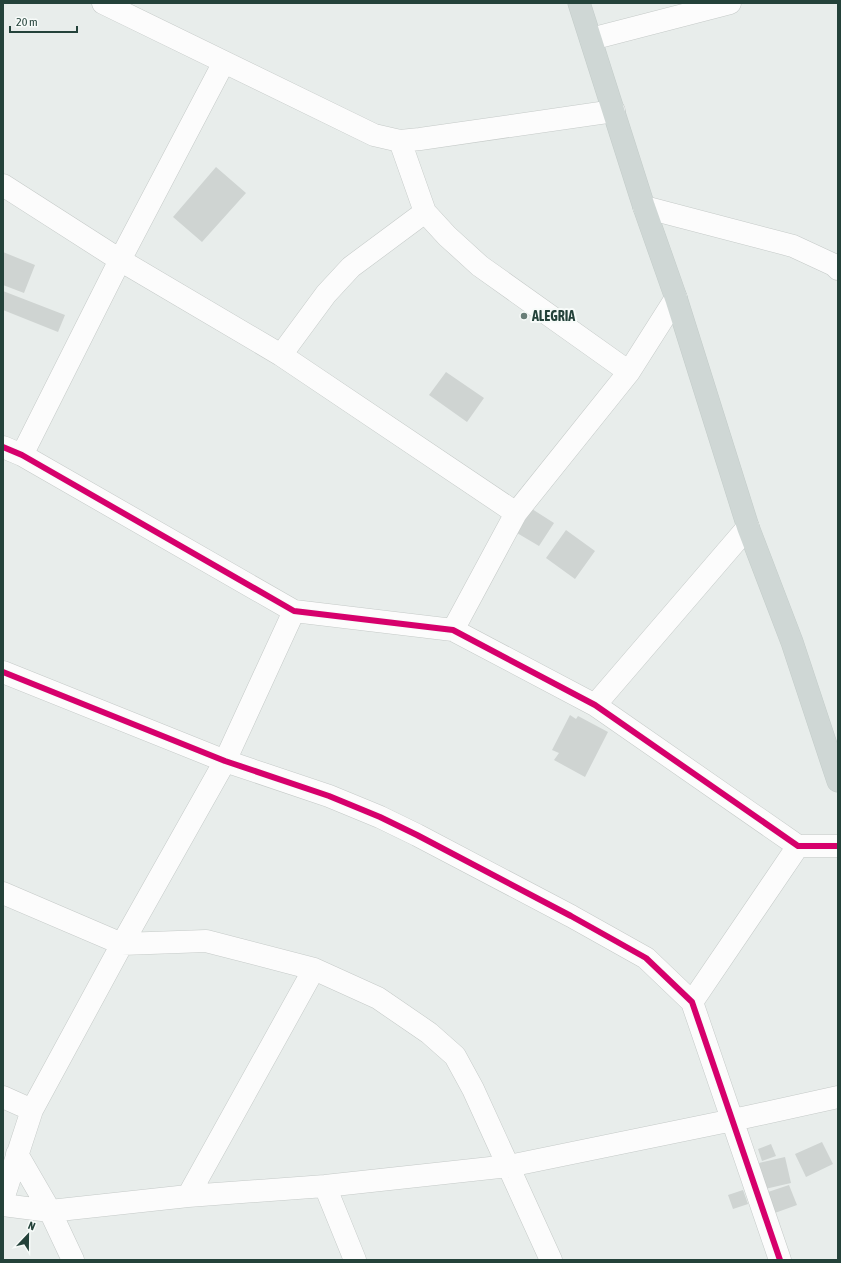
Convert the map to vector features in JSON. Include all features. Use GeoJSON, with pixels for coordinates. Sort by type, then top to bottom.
{"type":"FeatureCollection","features":[{"type":"Feature","properties":{"kind":"main road"},"geometry":{"type":"LineString","coordinates":[[578,3],[591,39],[644,206],[676,298],[748,527],[792,642],[838,781]]}},
{"type":"Feature","properties":{"kind":"street"},"geometry":{"type":"LineString","coordinates":[[105,3],[374,135],[400,141],[614,111]]}},
{"type":"Feature","properties":{"kind":"street"},"geometry":{"type":"LineString","coordinates":[[591,39],[730,3]]}},
{"type":"Feature","properties":{"kind":"street"},"geometry":{"type":"LineString","coordinates":[[224,62],[120,260],[13,451],[294,611],[453,630],[595,705],[798,846],[838,846]]}},
{"type":"Feature","properties":{"kind":"street"},"geometry":{"type":"LineString","coordinates":[[400,141],[425,212],[447,236],[480,266],[630,372]]}},
{"type":"Feature","properties":{"kind":"street"},"geometry":{"type":"LineString","coordinates":[[3,185],[120,260],[281,355],[516,513]]}},
{"type":"Feature","properties":{"kind":"street"},"geometry":{"type":"LineString","coordinates":[[644,206],[793,246],[834,265],[838,269]]}},
{"type":"Feature","properties":{"kind":"street"},"geometry":{"type":"LineString","coordinates":[[281,355],[326,294],[351,267],[425,212]]}},
{"type":"Feature","properties":{"kind":"street"},"geometry":{"type":"LineString","coordinates":[[453,630],[516,513],[630,372],[676,298]]}},
{"type":"Feature","properties":{"kind":"street"},"geometry":{"type":"LineString","coordinates":[[595,705],[748,527]]}},
{"type":"Feature","properties":{"kind":"street"},"geometry":{"type":"LineString","coordinates":[[3,1198],[32,1110],[122,944],[225,761],[294,611]]}},
{"type":"Feature","properties":{"kind":"street"},"geometry":{"type":"LineString","coordinates":[[3,672],[225,761],[329,796],[380,817],[571,916],[646,958],[692,1002],[780,1260]]}},
{"type":"Feature","properties":{"kind":"street"},"geometry":{"type":"LineString","coordinates":[[692,1002],[798,846]]}},
{"type":"Feature","properties":{"kind":"street"},"geometry":{"type":"LineString","coordinates":[[3,893],[122,944],[206,941],[314,969],[378,998],[429,1033],[455,1056],[473,1089],[551,1260]]}},
{"type":"Feature","properties":{"kind":"street"},"geometry":{"type":"LineString","coordinates":[[188,1196],[314,969]]}},
{"type":"Feature","properties":{"kind":"street"},"geometry":{"type":"LineString","coordinates":[[3,1097],[32,1110]]}},
{"type":"Feature","properties":{"kind":"street"},"geometry":{"type":"LineString","coordinates":[[3,1205],[50,1211],[188,1196],[325,1186],[509,1166],[838,1097]]}},
{"type":"Feature","properties":{"kind":"street"},"geometry":{"type":"LineString","coordinates":[[17,1154],[50,1211],[73,1260]]}},
{"type":"Feature","properties":{"kind":"street"},"geometry":{"type":"LineString","coordinates":[[325,1186],[355,1260]]}},
{"type":"Feature","properties":{"kind":"building"},"geometry":{"type":"Polygon","coordinates":[[[216,167],[246,193],[202,242],[173,217],[216,167]]]}},
{"type":"Feature","properties":{"kind":"building"},"geometry":{"type":"Polygon","coordinates":[[[3,252],[35,265],[24,293],[3,285],[3,252]]]}},
{"type":"Feature","properties":{"kind":"building"},"geometry":{"type":"Polygon","coordinates":[[[3,291],[65,315],[58,332],[3,310],[3,291]]]}},
{"type":"Feature","properties":{"kind":"building"},"geometry":{"type":"Polygon","coordinates":[[[446,372],[484,398],[467,422],[429,395],[446,372]]]}},
{"type":"Feature","properties":{"kind":"building"},"geometry":{"type":"Polygon","coordinates":[[[532,509],[554,523],[539,546],[517,533],[532,509]]]}},
{"type":"Feature","properties":{"kind":"building"},"geometry":{"type":"Polygon","coordinates":[[[566,530],[595,551],[575,579],[546,558],[566,530]]]}},
{"type":"Feature","properties":{"kind":"building"},"geometry":{"type":"Polygon","coordinates":[[[570,715],[576,719],[578,716],[608,732],[585,777],[554,760],[559,753],[552,750],[570,715]]]}},
{"type":"Feature","properties":{"kind":"building"},"geometry":{"type":"Polygon","coordinates":[[[822,1142],[833,1164],[806,1177],[795,1154],[822,1142]]]}},
{"type":"Feature","properties":{"kind":"building"},"geometry":{"type":"Polygon","coordinates":[[[771,1144],[776,1156],[762,1161],[758,1149],[771,1144]]]}},
{"type":"Feature","properties":{"kind":"building"},"geometry":{"type":"Polygon","coordinates":[[[785,1157],[791,1183],[765,1189],[759,1163],[785,1157]]]}},
{"type":"Feature","properties":{"kind":"building"},"geometry":{"type":"Polygon","coordinates":[[[789,1185],[797,1205],[772,1214],[765,1193],[789,1185]]]}},
{"type":"Feature","properties":{"kind":"building"},"geometry":{"type":"Polygon","coordinates":[[[743,1190],[748,1204],[733,1209],[728,1195],[743,1190]]]}},
{"type":"Feature","properties":{"kind":"cycle path"},"geometry":{"type":"LineString","coordinates":[[3,447],[22,455],[294,611],[453,630],[595,705],[798,846],[838,846]]}},
{"type":"Feature","properties":{"kind":"cycle path"},"geometry":{"type":"LineString","coordinates":[[3,672],[225,761],[329,796],[380,817],[571,916],[646,958],[692,1002],[780,1260]]}},
{"type":"Feature","properties":{"kind":"place","name":"ALEGRIA"},"geometry":{"type":"Point","coordinates":[524,316]}}]}
